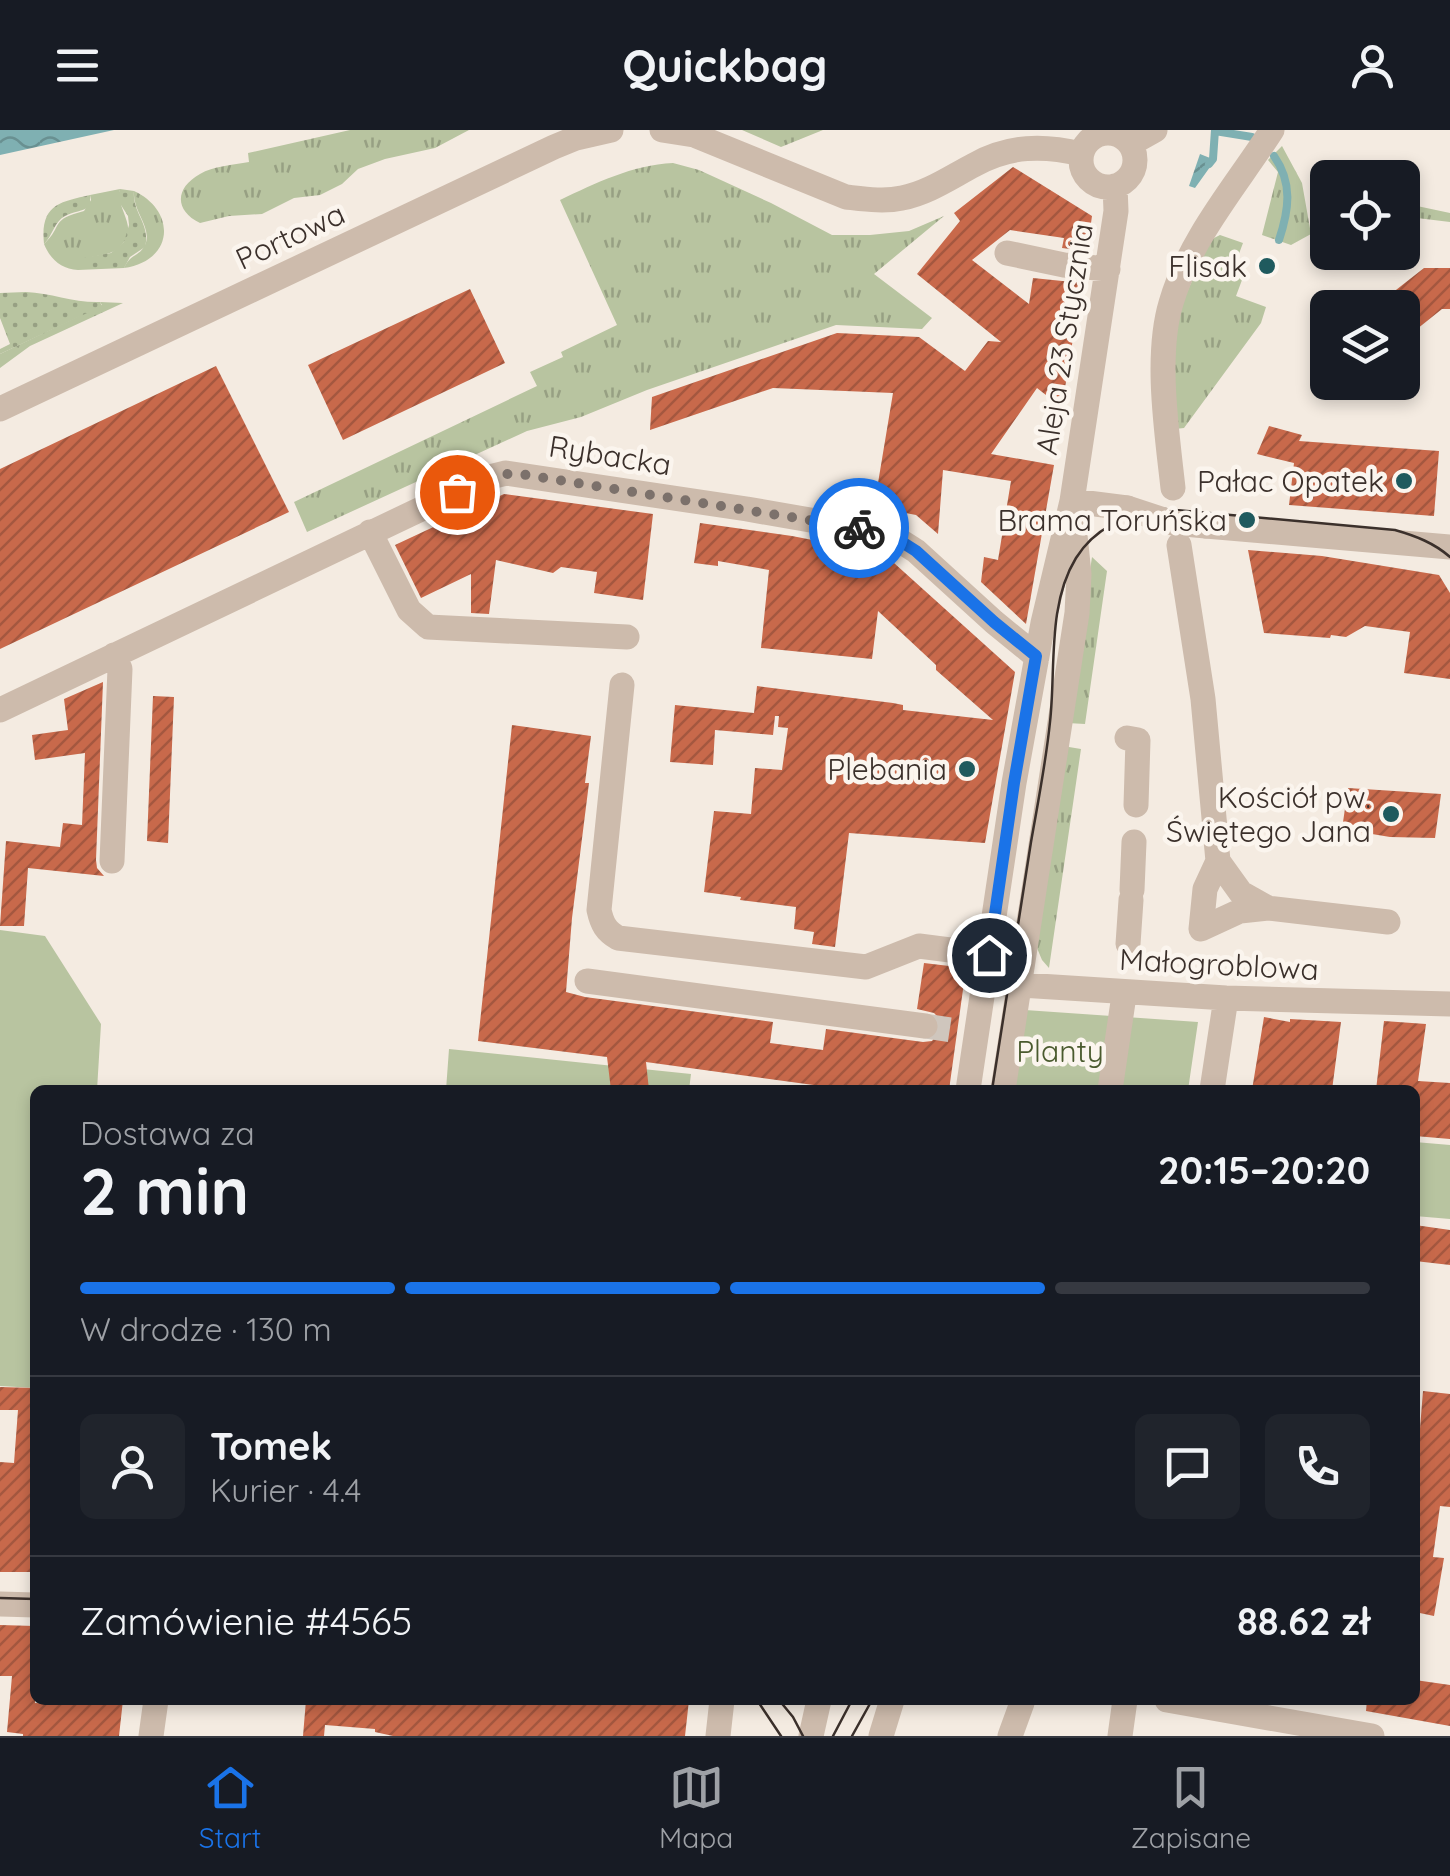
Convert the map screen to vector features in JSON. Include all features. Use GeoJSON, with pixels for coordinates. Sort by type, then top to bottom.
{"type":"FeatureCollection","features":[{"type":"Feature","properties":{"kind":"street","name":"Portowa"},"geometry":{"type":"LineString","coordinates":[[0,410],[554,147],[611,130]]}},
{"type":"Feature","properties":{"kind":"street"},"geometry":{"type":"LineString","coordinates":[[662,130],[694,135],[846,197],[873,200],[914,194],[993,155],[1020,148],[1052,147],[1082,154]]}},
{"type":"Feature","properties":{"kind":"street"},"geometry":{"type":"LineString","coordinates":[[1130,144],[1155,130]]}},
{"type":"Feature","properties":{"kind":"street"},"geometry":{"type":"LineString","coordinates":[[1174,488],[1163,383],[1171,303],[1214,212],[1272,130]]}},
{"type":"Feature","properties":{"kind":"street"},"geometry":{"type":"LineString","coordinates":[[1116,134],[1130,144],[1134,152],[1129,176],[1115,186],[1092,182],[1083,170],[1082,154],[1090,139],[1116,134]]}},
{"type":"Feature","properties":{"kind":"street","name":"Aleja 23 Stycznia"},"geometry":{"type":"LineString","coordinates":[[968,1085],[968,1032],[985,983],[1036,656],[1072,501],[1116,211],[1115,186]]}},
{"type":"Feature","properties":{"kind":"street"},"geometry":{"type":"LineString","coordinates":[[1006,253],[1108,269]]}},
{"type":"Feature","properties":{"kind":"street","name":"Rybacka"},"geometry":{"type":"LineString","coordinates":[[0,710],[370,532],[486,478],[506,473],[874,530],[916,551],[1036,656]]}},
{"type":"Feature","properties":{"kind":"street"},"geometry":{"type":"LineString","coordinates":[[1072,501],[1127,508],[1174,522],[1206,526],[1450,546]]}},
{"type":"Feature","properties":{"kind":"street","name":"Aleja 23 Stycznia"},"geometry":{"type":"LineString","coordinates":[[1003,1085],[1077,613],[1079,574],[1072,501]]}},
{"type":"Feature","properties":{"kind":"street"},"geometry":{"type":"LineString","coordinates":[[370,532],[409,610],[428,628],[626,636]]}},
{"type":"Feature","properties":{"kind":"street"},"geometry":{"type":"LineString","coordinates":[[1180,545],[1203,700],[1218,861],[1205,889],[1196,929],[1240,911],[1268,908],[1388,922]]}},
{"type":"Feature","properties":{"kind":"street"},"geometry":{"type":"LineString","coordinates":[[112,860],[120,669],[114,655]]}},
{"type":"Feature","properties":{"kind":"street"},"geometry":{"type":"LineString","coordinates":[[622,686],[599,910],[609,933],[618,938],[866,967],[919,946],[989,955]]}},
{"type":"Feature","properties":{"kind":"street"},"geometry":{"type":"LineString","coordinates":[[1111,1085],[1124,989],[1136,806],[1138,740],[1127,738]]}},
{"type":"Feature","properties":{"kind":"street"},"geometry":{"type":"LineString","coordinates":[[1218,861],[1241,893],[1268,908]]}},
{"type":"Feature","properties":{"kind":"street"},"geometry":{"type":"LineString","coordinates":[[587,981],[924,1026]]}},
{"type":"Feature","properties":{"kind":"street","name":"Małogroblowa"},"geometry":{"type":"LineString","coordinates":[[985,983],[1226,998],[1450,1004]]}},
{"type":"Feature","properties":{"kind":"street"},"geometry":{"type":"LineString","coordinates":[[1213,1085],[1226,998]]}},
{"type":"Feature","properties":{"kind":"street"},"geometry":{"type":"LineString","coordinates":[[0,1604],[30,1605]]}},
{"type":"Feature","properties":{"kind":"street"},"geometry":{"type":"LineString","coordinates":[[151,1736],[155,1705]]}},
{"type":"Feature","properties":{"kind":"street"},"geometry":{"type":"LineString","coordinates":[[718,1736],[721,1705]]}},
{"type":"Feature","properties":{"kind":"street"},"geometry":{"type":"LineString","coordinates":[[811,1736],[818,1705]]}},
{"type":"Feature","properties":{"kind":"street"},"geometry":{"type":"LineString","coordinates":[[881,1736],[890,1705]]}},
{"type":"Feature","properties":{"kind":"street"},"geometry":{"type":"LineString","coordinates":[[1010,1736],[1021,1705]]}},
{"type":"Feature","properties":{"kind":"street"},"geometry":{"type":"LineString","coordinates":[[1120,1736],[1124,1705]]}},
{"type":"Feature","properties":{"kind":"street"},"geometry":{"type":"LineString","coordinates":[[1195,1705],[1372,1736]]}},
{"type":"Feature","properties":{"kind":"green space"},"geometry":{"type":"Polygon","coordinates":[[[350,130],[469,130],[435,148],[358,169],[342,184],[320,195],[294,198],[262,214],[200,223],[182,205],[186,186],[205,171],[249,162],[248,153],[350,130]]]}},
{"type":"Feature","properties":{"kind":"green space"},"geometry":{"type":"Polygon","coordinates":[[[742,130],[823,130],[781,147],[742,130]]]}},
{"type":"Feature","properties":{"kind":"green space"},"geometry":{"type":"Polygon","coordinates":[[[1282,146],[1302,183],[1310,235],[1291,245],[1262,235],[1278,172],[1268,160],[1282,146]]]}},
{"type":"Feature","properties":{"kind":"green space"},"geometry":{"type":"Polygon","coordinates":[[[673,163],[699,170],[832,235],[909,231],[944,216],[874,274],[932,318],[922,329],[836,325],[581,417],[527,431],[307,532],[294,502],[537,386],[530,372],[617,325],[560,200],[629,171],[673,163]]]}},
{"type":"Feature","properties":{"kind":"green space"},"geometry":{"type":"Polygon","coordinates":[[[120,189],[128,227],[124,242],[113,252],[78,263],[78,270],[57,262],[44,244],[61,220],[84,211],[90,195],[120,189]]]}},
{"type":"Feature","properties":{"kind":"green space"},"geometry":{"type":"Polygon","coordinates":[[[120,189],[134,191],[146,232],[145,247],[130,257],[124,268],[78,270],[82,258],[111,253],[124,242],[129,225],[117,199],[120,189]]]}},
{"type":"Feature","properties":{"kind":"green space"},"geometry":{"type":"Polygon","coordinates":[[[134,191],[158,210],[164,234],[153,256],[124,268],[143,249],[147,239],[134,191]]]}},
{"type":"Feature","properties":{"kind":"green space"},"geometry":{"type":"Polygon","coordinates":[[[90,195],[90,206],[61,219],[44,244],[49,213],[61,203],[90,195]]]}},
{"type":"Feature","properties":{"kind":"green space"},"geometry":{"type":"Polygon","coordinates":[[[1420,207],[1450,213],[1450,222],[1420,218],[1420,207]]]}},
{"type":"Feature","properties":{"kind":"green space"},"geometry":{"type":"Polygon","coordinates":[[[1220,235],[1243,243],[1234,267],[1245,272],[1236,296],[1266,307],[1261,323],[1184,428],[1175,429],[1176,317],[1210,240],[1220,235]]]}},
{"type":"Feature","properties":{"kind":"green space"},"geometry":{"type":"Polygon","coordinates":[[[26,292],[100,302],[102,306],[0,354],[0,349],[10,344],[0,318],[0,293],[26,292]]]}},
{"type":"Feature","properties":{"kind":"green space"},"geometry":{"type":"Polygon","coordinates":[[[100,302],[123,303],[30,346],[0,368],[0,354],[102,305],[100,302]]]}},
{"type":"Feature","properties":{"kind":"green space"},"geometry":{"type":"Polygon","coordinates":[[[1092,557],[1107,571],[1085,724],[1067,723],[1092,557]]]}},
{"type":"Feature","properties":{"kind":"green space"},"geometry":{"type":"Polygon","coordinates":[[[1063,746],[1081,749],[1049,968],[1037,948],[1063,746]]]}},
{"type":"Feature","properties":{"kind":"green space"},"geometry":{"type":"Polygon","coordinates":[[[0,930],[45,936],[101,1024],[97,1085],[30,1085],[30,1388],[0,1386],[0,930]]]}},
{"type":"Feature","properties":{"kind":"green space","name":"Planty"},"geometry":{"type":"Polygon","coordinates":[[[1025,1010],[1198,1022],[1189,1085],[1012,1085],[1025,1010]]]}},
{"type":"Feature","properties":{"kind":"green space"},"geometry":{"type":"Polygon","coordinates":[[[449,1049],[691,1074],[690,1085],[446,1085],[449,1049]]]}},
{"type":"Feature","properties":{"kind":"green space"},"geometry":{"type":"Polygon","coordinates":[[[1420,1142],[1450,1145],[1450,1219],[1420,1216],[1420,1142]]]}},
{"type":"Feature","properties":{"kind":"water"},"geometry":{"type":"Polygon","coordinates":[[[0,130],[114,130],[0,155],[0,130]]]}},
{"type":"Feature","properties":{"kind":"water"},"geometry":{"type":"Polygon","coordinates":[[[1200,154],[1215,160],[1195,188],[1189,186],[1200,154]]]}},
{"type":"Feature","properties":{"kind":"building"},"geometry":{"type":"Polygon","coordinates":[[[1013,167],[1092,216],[1087,251],[1062,248],[1064,238],[1010,230],[972,260],[1029,304],[1033,278],[1082,283],[1064,394],[1051,399],[1037,388],[991,454],[1054,465],[1026,624],[981,582],[984,557],[998,560],[1011,481],[943,470],[938,534],[916,515],[874,507],[893,393],[773,388],[650,430],[652,397],[837,333],[919,337],[965,371],[988,341],[1001,342],[917,274],[960,221],[954,213],[1013,167]]]}},
{"type":"Feature","properties":{"kind":"building"},"geometry":{"type":"Polygon","coordinates":[[[1424,268],[1450,268],[1450,309],[1442,309],[1420,327],[1420,290],[1396,290],[1424,268]]]}},
{"type":"Feature","properties":{"kind":"building"},"geometry":{"type":"Polygon","coordinates":[[[470,289],[505,363],[343,440],[308,365],[470,289]]]}},
{"type":"Feature","properties":{"kind":"building"},"geometry":{"type":"Polygon","coordinates":[[[216,366],[289,512],[0,649],[0,469],[216,366]]]}},
{"type":"Feature","properties":{"kind":"building"},"geometry":{"type":"Polygon","coordinates":[[[1269,426],[1302,435],[1299,441],[1439,451],[1434,516],[1289,505],[1294,463],[1257,454],[1269,426]]]}},
{"type":"Feature","properties":{"kind":"building"},"geometry":{"type":"Polygon","coordinates":[[[504,494],[653,514],[643,600],[594,593],[597,572],[561,567],[553,573],[496,560],[489,614],[471,613],[471,574],[421,598],[395,545],[504,494]]]}},
{"type":"Feature","properties":{"kind":"building"},"geometry":{"type":"Polygon","coordinates":[[[700,523],[884,554],[1015,672],[985,843],[849,833],[835,947],[812,944],[814,932],[794,929],[796,907],[704,892],[714,811],[751,814],[755,768],[782,770],[788,728],[778,727],[779,716],[775,716],[773,735],[715,730],[713,765],[670,762],[675,705],[754,713],[757,686],[993,720],[878,611],[872,659],[761,648],[769,570],[718,561],[718,566],[694,563],[700,523]]]}},
{"type":"Feature","properties":{"kind":"building"},"geometry":{"type":"Polygon","coordinates":[[[1248,550],[1322,556],[1439,575],[1450,593],[1450,679],[1404,673],[1410,632],[1365,626],[1346,637],[1264,633],[1248,550]]]}},
{"type":"Feature","properties":{"kind":"building"},"geometry":{"type":"Polygon","coordinates":[[[103,682],[96,860],[104,876],[28,868],[24,926],[0,926],[6,841],[60,847],[63,823],[82,825],[85,753],[35,760],[32,735],[68,730],[64,699],[103,682]]]}},
{"type":"Feature","properties":{"kind":"building"},"geometry":{"type":"Polygon","coordinates":[[[153,696],[174,697],[168,843],[147,841],[153,696]]]}},
{"type":"Feature","properties":{"kind":"building"},"geometry":{"type":"Polygon","coordinates":[[[512,725],[591,736],[566,992],[773,1022],[770,1043],[823,1050],[826,1029],[932,1041],[941,1029],[940,1019],[934,1013],[917,1009],[924,963],[966,968],[950,1085],[814,1085],[646,1062],[648,1085],[610,1085],[607,1057],[478,1041],[512,725]]]}},
{"type":"Feature","properties":{"kind":"building","name":"Kościół pw. Świętego Jana"},"geometry":{"type":"Polygon","coordinates":[[[1348,788],[1441,794],[1435,838],[1390,837],[1342,829],[1348,788]]]}},
{"type":"Feature","properties":{"kind":"building"},"geometry":{"type":"Polygon","coordinates":[[[1264,1017],[1290,1022],[1341,1022],[1333,1085],[1253,1085],[1264,1017]]]}},
{"type":"Feature","properties":{"kind":"building"},"geometry":{"type":"Polygon","coordinates":[[[1384,1021],[1426,1024],[1418,1081],[1450,1083],[1450,1139],[1420,1136],[1420,1085],[1377,1085],[1384,1021]]]}},
{"type":"Feature","properties":{"kind":"building"},"geometry":{"type":"Polygon","coordinates":[[[1420,1226],[1450,1230],[1450,1265],[1420,1262],[1420,1226]]]}},
{"type":"Feature","properties":{"kind":"building"},"geometry":{"type":"Polygon","coordinates":[[[0,1387],[30,1388],[30,1572],[0,1572],[0,1462],[14,1463],[18,1410],[0,1410],[0,1387]]]}},
{"type":"Feature","properties":{"kind":"building"},"geometry":{"type":"Polygon","coordinates":[[[1423,1391],[1450,1394],[1450,1507],[1440,1506],[1433,1557],[1444,1558],[1434,1616],[1420,1613],[1423,1391]]]}},
{"type":"Feature","properties":{"kind":"building"},"geometry":{"type":"Polygon","coordinates":[[[0,1625],[30,1626],[30,1705],[122,1705],[119,1736],[23,1736],[7,1732],[12,1676],[0,1676],[0,1625]]]}},
{"type":"Feature","properties":{"kind":"building"},"geometry":{"type":"Polygon","coordinates":[[[1420,1681],[1450,1685],[1450,1726],[1366,1711],[1367,1705],[1420,1705],[1420,1681]]]}},
{"type":"Feature","properties":{"kind":"building"},"geometry":{"type":"Polygon","coordinates":[[[306,1705],[688,1705],[685,1736],[393,1736],[375,1729],[325,1725],[324,1736],[303,1736],[306,1705]]]}},
{"type":"Feature","properties":{"kind":"waterway"},"geometry":{"type":"LineString","coordinates":[[1209,164],[1213,159],[1215,130]]}},
{"type":"Feature","properties":{"kind":"waterway"},"geometry":{"type":"LineString","coordinates":[[1215,131],[1252,137]]}},
{"type":"Feature","properties":{"kind":"waterway"},"geometry":{"type":"LineString","coordinates":[[1274,156],[1287,187],[1279,240]]}},
{"type":"Feature","properties":{"kind":"tunnel"},"geometry":{"type":"LineString","coordinates":[[925,1026],[958,1031]]}},
{"type":"Feature","properties":{"kind":"tram line"},"geometry":{"type":"LineString","coordinates":[[993,1085],[1046,752],[1057,617],[1067,576],[1084,547],[1114,523],[1165,509],[1395,530],[1424,540],[1450,557]]}},
{"type":"Feature","properties":{"kind":"tram line"},"geometry":{"type":"LineString","coordinates":[[0,1598],[30,1599]]}},
{"type":"Feature","properties":{"kind":"tram line"},"geometry":{"type":"LineString","coordinates":[[760,1705],[781,1736]]}},
{"type":"Feature","properties":{"kind":"tram line"},"geometry":{"type":"LineString","coordinates":[[783,1705],[803,1736]]}},
{"type":"Feature","properties":{"kind":"tram line"},"geometry":{"type":"LineString","coordinates":[[833,1736],[849,1705]]}},
{"type":"Feature","properties":{"kind":"tram line"},"geometry":{"type":"LineString","coordinates":[[852,1736],[869,1705]]}},
{"type":"Feature","properties":{"kind":"way so far"},"geometry":{"type":"LineString","coordinates":[[457,492],[486,478],[520,474],[859,528]]}},
{"type":"Feature","properties":{"kind":"place","name":"Flisak"},"geometry":{"type":"Point","coordinates":[1267,266]}},
{"type":"Feature","properties":{"kind":"place","name":"Pałac Opatek"},"geometry":{"type":"Point","coordinates":[1404,481]}},
{"type":"Feature","properties":{"kind":"place","name":"Brama Toruńska"},"geometry":{"type":"Point","coordinates":[1247,520]}},
{"type":"Feature","properties":{"kind":"place","name":"Plebania"},"geometry":{"type":"Point","coordinates":[967,769]}},
{"type":"Feature","properties":{"kind":"place","name":"Kościół pw. Świętego Jana"},"geometry":{"type":"Point","coordinates":[1391,814]}},
{"type":"Feature","properties":{"kind":"route"},"geometry":{"type":"LineString","coordinates":[[859,528],[894,537],[916,551],[1036,656],[989,955]]}}]}
